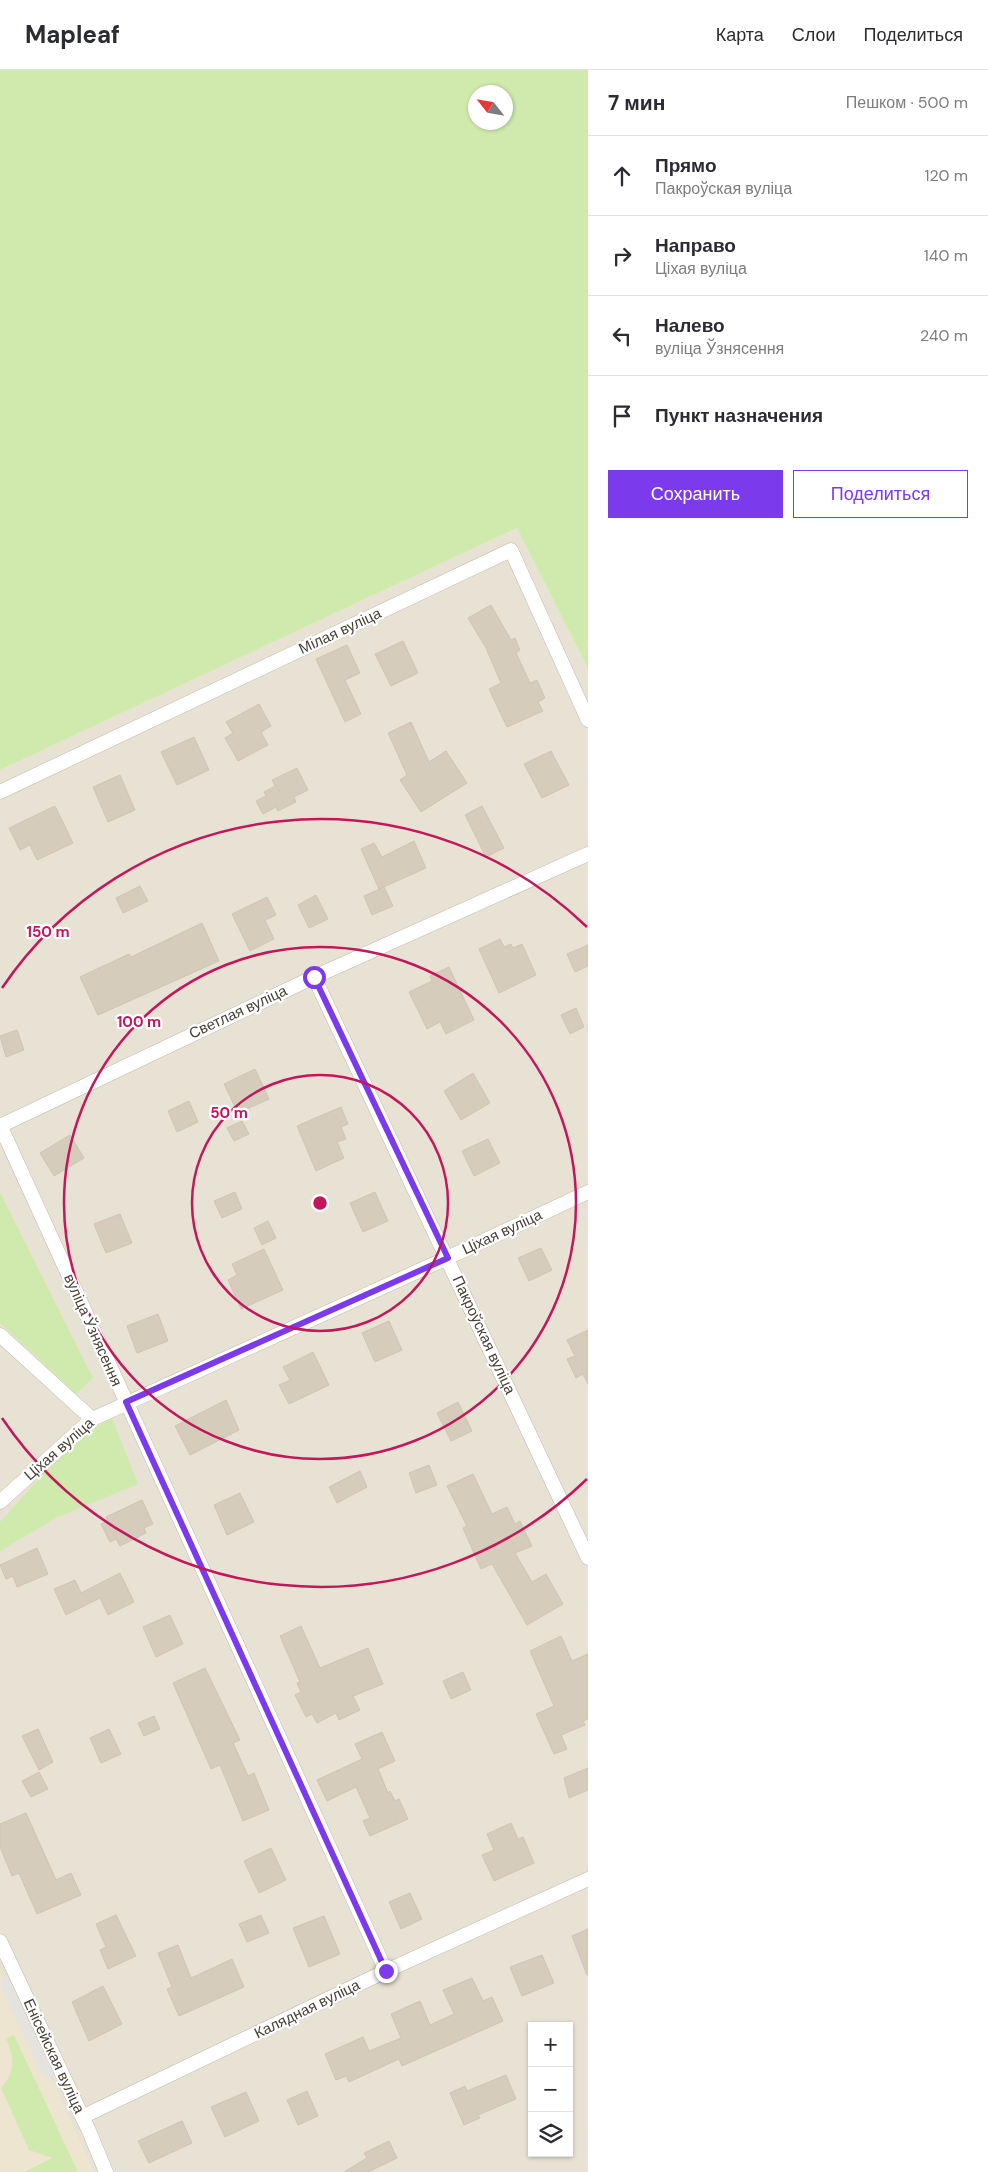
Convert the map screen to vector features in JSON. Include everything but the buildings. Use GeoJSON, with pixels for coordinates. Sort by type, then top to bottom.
{"type":"FeatureCollection","features":[{"type":"Feature","properties":{"kind":"street","name":"Мілая вуліца"},"geometry":{"type":"LineString","coordinates":[[0,792],[511,550],[588,720]]}},
{"type":"Feature","properties":{"kind":"street","name":"Светлая вуліца"},"geometry":{"type":"LineString","coordinates":[[0,1125],[117,1068],[314,977],[588,854]]}},
{"type":"Feature","properties":{"kind":"street","name":"Пакроўская вуліца"},"geometry":{"type":"LineString","coordinates":[[314,977],[588,1558]]}},
{"type":"Feature","properties":{"kind":"street","name":"вуліца Ўзнясення"},"geometry":{"type":"LineString","coordinates":[[0,1125],[386,1971]]}},
{"type":"Feature","properties":{"kind":"street","name":"Ціхая вуліца"},"geometry":{"type":"LineString","coordinates":[[0,1502],[92,1419],[448,1258],[588,1192]]}},
{"type":"Feature","properties":{"kind":"street"},"geometry":{"type":"LineString","coordinates":[[0,1335],[92,1419]]}},
{"type":"Feature","properties":{"kind":"street","name":"Калядная вуліца"},"geometry":{"type":"LineString","coordinates":[[82,2117],[386,1971],[588,1879]]}},
{"type":"Feature","properties":{"kind":"street","name":"Енісейская вуліца"},"geometry":{"type":"LineString","coordinates":[[0,1941],[106,2172]]}},
{"type":"Feature","properties":{"kind":"shaded area"},"geometry":{"type":"Polygon","coordinates":[[[517,528],[588,669],[588,2172],[0,2172],[0,770],[517,528]]]}},
{"type":"Feature","properties":{"kind":"shaded area"},"geometry":{"type":"Polygon","coordinates":[[[9,1969],[61,2082],[42,2074],[0,1985],[9,1969]]]}},
{"type":"Feature","properties":{"kind":"shaded area"},"geometry":{"type":"Polygon","coordinates":[[[0,1972],[63,2104],[94,2172],[0,2172],[0,1972]]]}},
{"type":"Feature","properties":{"kind":"green space"},"geometry":{"type":"Polygon","coordinates":[[[0,70],[588,70],[588,669],[517,528],[0,770],[0,70]]]}},
{"type":"Feature","properties":{"kind":"green space"},"geometry":{"type":"Polygon","coordinates":[[[0,1192],[93,1378],[76,1394],[0,1323],[0,1192]]]}},
{"type":"Feature","properties":{"kind":"green space"},"geometry":{"type":"Polygon","coordinates":[[[112,1418],[138,1484],[56,1518],[0,1551],[0,1522],[60,1455],[88,1431],[112,1418]]]}},
{"type":"Feature","properties":{"kind":"green space"},"geometry":{"type":"Polygon","coordinates":[[[14,2035],[78,2172],[24,2172],[52,2158],[29,2150],[1,2088],[9,2076],[12,2064],[11,2052],[6,2038],[14,2035]]]}},
{"type":"Feature","properties":{"kind":"route"},"geometry":{"type":"LineString","coordinates":[[314,977],[448,1258],[126,1402],[386,1971]]}}]}
